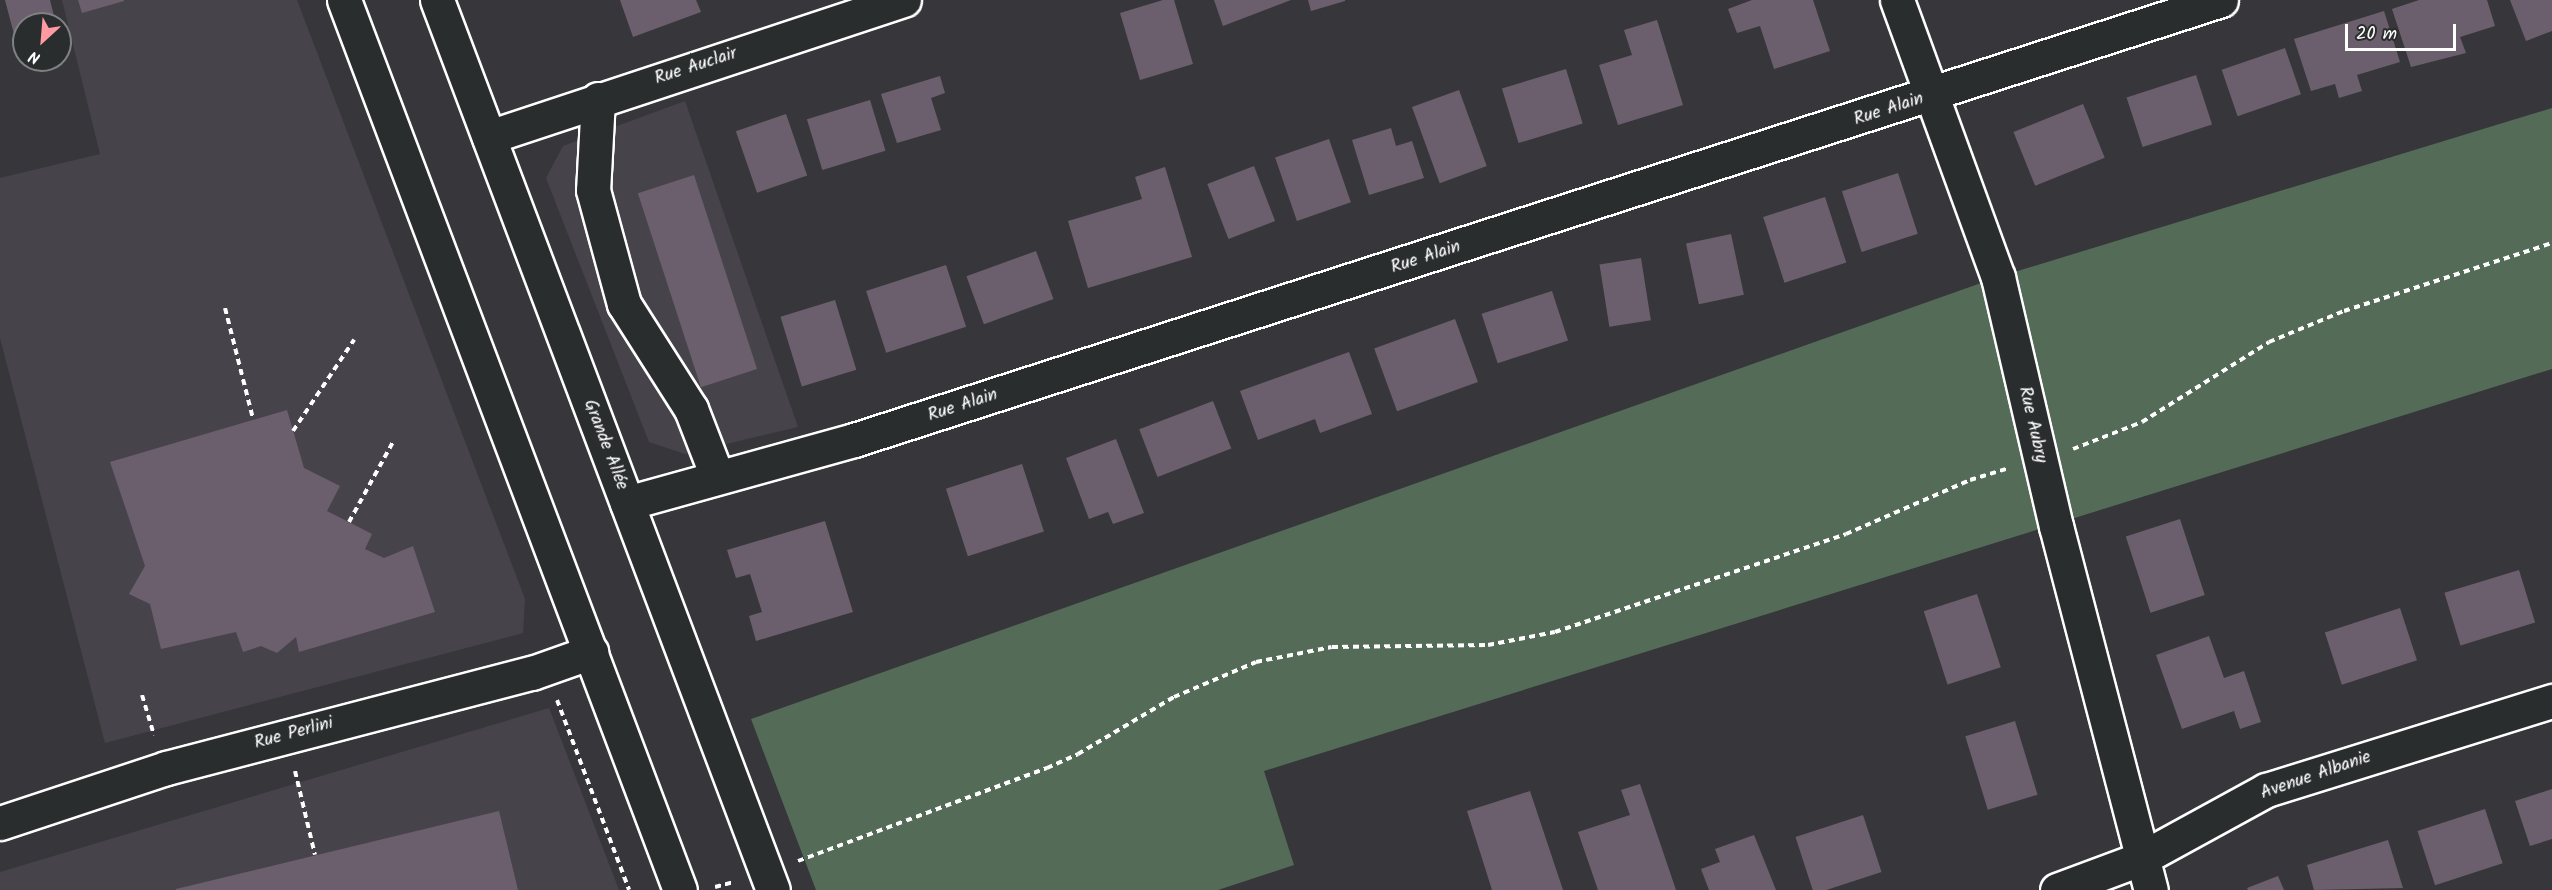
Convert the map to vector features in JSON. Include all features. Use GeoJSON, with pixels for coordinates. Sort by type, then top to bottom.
{"type":"FeatureCollection","features":[{"type":"Feature","properties":{"kind":"street"},"geometry":{"type":"LineString","coordinates":[[344,0],[591,652],[696,889]]}},
{"type":"Feature","properties":{"kind":"street","name":"Grande Allée"},"geometry":{"type":"LineString","coordinates":[[437,0],[773,890]]}},
{"type":"Feature","properties":{"kind":"street","name":"Rue Auclair"},"geometry":{"type":"LineString","coordinates":[[489,137],[598,99],[904,0]]}},
{"type":"Feature","properties":{"kind":"street","name":"Rue Aubry"},"geometry":{"type":"LineString","coordinates":[[1897,0],[1998,277],[2056,526],[2140,859],[2151,890]]}},
{"type":"Feature","properties":{"kind":"street","name":"Rue Alain"},"geometry":{"type":"LineString","coordinates":[[627,504],[717,476],[854,440],[1932,96],[2221,0]]}},
{"type":"Feature","properties":{"kind":"street"},"geometry":{"type":"LineString","coordinates":[[598,99],[592,190],[624,304],[691,409],[717,476]]}},
{"type":"Feature","properties":{"kind":"street","name":"Rue Perlini"},"geometry":{"type":"LineString","coordinates":[[0,823],[165,768],[532,673],[591,652]]}},
{"type":"Feature","properties":{"kind":"street","name":"Avenue Albanie"},"geometry":{"type":"LineString","coordinates":[[2057,890],[2140,859],[2266,790],[2552,701]]}},
{"type":"Feature","properties":{"kind":"path"},"geometry":{"type":"LineString","coordinates":[[2063,453],[2142,422],[2269,342],[2344,311],[2552,243]]}},
{"type":"Feature","properties":{"kind":"path"},"geometry":{"type":"LineString","coordinates":[[225,308],[253,420]]}},
{"type":"Feature","properties":{"kind":"path"},"geometry":{"type":"LineString","coordinates":[[293,431],[354,340]]}},
{"type":"Feature","properties":{"kind":"path"},"geometry":{"type":"LineString","coordinates":[[349,522],[393,442]]}},
{"type":"Feature","properties":{"kind":"path"},"geometry":{"type":"LineString","coordinates":[[799,860],[984,794],[1078,754],[1174,697],[1256,662],[1332,647],[1488,645],[1555,632],[1880,521],[1970,480],[2007,469]]}},
{"type":"Feature","properties":{"kind":"path"},"geometry":{"type":"LineString","coordinates":[[142,695],[165,768]]}},
{"type":"Feature","properties":{"kind":"path"},"geometry":{"type":"LineString","coordinates":[[559,704],[628,890]]}},
{"type":"Feature","properties":{"kind":"path"},"geometry":{"type":"LineString","coordinates":[[286,736],[315,855]]}},
{"type":"Feature","properties":{"kind":"path"},"geometry":{"type":"LineString","coordinates":[[696,889],[734,882]]}},
{"type":"Feature","properties":{"kind":"shaded area"},"geometry":{"type":"Polygon","coordinates":[[[62,0],[297,0],[525,599],[523,633],[105,743],[0,338],[0,178],[100,154],[72,41],[72,12],[65,12],[62,0]]]}},
{"type":"Feature","properties":{"kind":"shaded area"},"geometry":{"type":"Polygon","coordinates":[[[685,101],[798,427],[685,454],[649,442],[546,178],[563,146],[685,101]]]}},
{"type":"Feature","properties":{"kind":"shaded area"},"geometry":{"type":"Polygon","coordinates":[[[549,708],[619,890],[0,890],[0,872],[549,708]]]}},
{"type":"Feature","properties":{"kind":"green space"},"geometry":{"type":"Polygon","coordinates":[[[2552,108],[2552,369],[1264,771],[1294,865],[1218,890],[816,890],[751,719],[1998,277],[2552,108]]]}},
{"type":"Feature","properties":{"kind":"building"},"geometry":{"type":"Polygon","coordinates":[[[5,0],[50,0],[53,12],[12,12],[12,27],[5,0]]]}},
{"type":"Feature","properties":{"kind":"building"},"geometry":{"type":"Polygon","coordinates":[[[78,0],[124,0],[124,1],[82,13],[78,0]]]}},
{"type":"Feature","properties":{"kind":"building"},"geometry":{"type":"Polygon","coordinates":[[[620,0],[696,0],[701,12],[633,37],[620,0]]]}},
{"type":"Feature","properties":{"kind":"building"},"geometry":{"type":"Polygon","coordinates":[[[1163,0],[1174,0],[1193,64],[1140,80],[1120,13],[1163,0]]]}},
{"type":"Feature","properties":{"kind":"building"},"geometry":{"type":"Polygon","coordinates":[[[1214,0],[1291,0],[1223,26],[1214,0]]]}},
{"type":"Feature","properties":{"kind":"building"},"geometry":{"type":"Polygon","coordinates":[[[1308,0],[1345,0],[1345,1],[1311,11],[1308,0]]]}},
{"type":"Feature","properties":{"kind":"building"},"geometry":{"type":"Polygon","coordinates":[[[1752,0],[1813,0],[1830,51],[1774,69],[1760,26],[1737,33],[1728,9],[1752,0]]]}},
{"type":"Feature","properties":{"kind":"building"},"geometry":{"type":"Polygon","coordinates":[[[2419,0],[2487,0],[2495,26],[2460,37],[2466,53],[2411,67],[2392,9],[2419,0]]]}},
{"type":"Feature","properties":{"kind":"building"},"geometry":{"type":"Polygon","coordinates":[[[2510,0],[2552,0],[2552,31],[2526,41],[2510,0]]]}},
{"type":"Feature","properties":{"kind":"building"},"geometry":{"type":"Polygon","coordinates":[[[2384,11],[2400,62],[2357,75],[2362,91],[2339,98],[2335,84],[2311,91],[2294,39],[2384,11]]]}},
{"type":"Feature","properties":{"kind":"building"},"geometry":{"type":"Polygon","coordinates":[[[1657,20],[1683,105],[1618,125],[1599,65],[1632,55],[1624,30],[1657,20]]]}},
{"type":"Feature","properties":{"kind":"building"},"geometry":{"type":"Polygon","coordinates":[[[2285,48],[2301,94],[2238,116],[2222,70],[2285,48]]]}},
{"type":"Feature","properties":{"kind":"building"},"geometry":{"type":"Polygon","coordinates":[[[1566,69],[1583,124],[1519,143],[1502,89],[1566,69]]]}},
{"type":"Feature","properties":{"kind":"building"},"geometry":{"type":"Polygon","coordinates":[[[2196,75],[2212,124],[2143,147],[2127,98],[2196,75]]]}},
{"type":"Feature","properties":{"kind":"building"},"geometry":{"type":"Polygon","coordinates":[[[940,76],[945,93],[931,98],[941,130],[897,143],[881,94],[940,76]]]}},
{"type":"Feature","properties":{"kind":"building"},"geometry":{"type":"Polygon","coordinates":[[[1459,90],[1487,166],[1440,183],[1412,107],[1459,90]]]}},
{"type":"Feature","properties":{"kind":"building"},"geometry":{"type":"Polygon","coordinates":[[[870,100],[885,151],[822,170],[807,119],[870,100]]]}},
{"type":"Feature","properties":{"kind":"building"},"geometry":{"type":"Polygon","coordinates":[[[2083,104],[2105,158],[2035,186],[2013,132],[2083,104]]]}},
{"type":"Feature","properties":{"kind":"building"},"geometry":{"type":"Polygon","coordinates":[[[786,114],[807,175],[757,193],[736,131],[786,114]]]}},
{"type":"Feature","properties":{"kind":"building"},"geometry":{"type":"Polygon","coordinates":[[[1391,128],[1396,146],[1412,141],[1424,178],[1369,195],[1352,140],[1391,128]]]}},
{"type":"Feature","properties":{"kind":"building"},"geometry":{"type":"Polygon","coordinates":[[[1329,139],[1351,202],[1297,221],[1275,158],[1329,139]]]}},
{"type":"Feature","properties":{"kind":"building"},"geometry":{"type":"Polygon","coordinates":[[[1254,166],[1275,221],[1228,239],[1207,184],[1254,166]]]}},
{"type":"Feature","properties":{"kind":"building"},"geometry":{"type":"Polygon","coordinates":[[[1165,167],[1192,257],[1088,288],[1068,221],[1142,199],[1135,177],[1165,167]]]}},
{"type":"Feature","properties":{"kind":"building"},"geometry":{"type":"Polygon","coordinates":[[[1898,173],[1918,234],[1862,252],[1842,191],[1898,173]]]}},
{"type":"Feature","properties":{"kind":"building"},"geometry":{"type":"Polygon","coordinates":[[[694,175],[757,369],[701,387],[638,193],[694,175]]]}},
{"type":"Feature","properties":{"kind":"building"},"geometry":{"type":"Polygon","coordinates":[[[1825,197],[1846,263],[1785,283],[1763,217],[1825,197]]]}},
{"type":"Feature","properties":{"kind":"building"},"geometry":{"type":"Polygon","coordinates":[[[1731,234],[1744,295],[1699,304],[1686,244],[1731,234]]]}},
{"type":"Feature","properties":{"kind":"building"},"geometry":{"type":"Polygon","coordinates":[[[1036,251],[1053,299],[984,324],[966,276],[1036,251]]]}},
{"type":"Feature","properties":{"kind":"building"},"geometry":{"type":"Polygon","coordinates":[[[1641,258],[1651,320],[1609,327],[1600,265],[1641,258]]]}},
{"type":"Feature","properties":{"kind":"building"},"geometry":{"type":"Polygon","coordinates":[[[946,265],[966,327],[886,353],[866,291],[946,265]]]}},
{"type":"Feature","properties":{"kind":"building"},"geometry":{"type":"Polygon","coordinates":[[[1552,291],[1568,340],[1498,363],[1482,314],[1552,291]]]}},
{"type":"Feature","properties":{"kind":"building"},"geometry":{"type":"Polygon","coordinates":[[[835,300],[856,370],[802,386],[780,317],[835,300]]]}},
{"type":"Feature","properties":{"kind":"building"},"geometry":{"type":"Polygon","coordinates":[[[1455,319],[1478,382],[1397,411],[1374,348],[1455,319]]]}},
{"type":"Feature","properties":{"kind":"building"},"geometry":{"type":"Polygon","coordinates":[[[1349,352],[1372,414],[1320,433],[1315,419],[1258,440],[1240,391],[1349,352]]]}},
{"type":"Feature","properties":{"kind":"building"},"geometry":{"type":"Polygon","coordinates":[[[1213,401],[1231,449],[1158,477],[1139,429],[1213,401]]]}},
{"type":"Feature","properties":{"kind":"building"},"geometry":{"type":"Polygon","coordinates":[[[287,410],[304,468],[340,486],[327,511],[372,534],[365,549],[384,558],[413,546],[435,612],[299,652],[296,637],[277,653],[261,646],[243,652],[236,632],[161,649],[150,604],[129,594],[145,566],[110,462],[287,410]]]}},
{"type":"Feature","properties":{"kind":"building"},"geometry":{"type":"Polygon","coordinates":[[[1116,439],[1144,513],[1113,524],[1108,512],[1089,519],[1066,458],[1116,439]]]}},
{"type":"Feature","properties":{"kind":"building"},"geometry":{"type":"Polygon","coordinates":[[[1022,464],[1044,532],[968,556],[946,489],[1022,464]]]}},
{"type":"Feature","properties":{"kind":"building"},"geometry":{"type":"Polygon","coordinates":[[[2180,519],[2205,595],[2151,613],[2126,537],[2180,519]]]}},
{"type":"Feature","properties":{"kind":"building"},"geometry":{"type":"Polygon","coordinates":[[[825,521],[853,612],[756,641],[749,616],[762,612],[750,574],[736,578],[727,550],[825,521]]]}},
{"type":"Feature","properties":{"kind":"building"},"geometry":{"type":"Polygon","coordinates":[[[2519,570],[2535,623],[2460,645],[2444,593],[2519,570]]]}},
{"type":"Feature","properties":{"kind":"building"},"geometry":{"type":"Polygon","coordinates":[[[1977,594],[2001,667],[1948,685],[1924,611],[1977,594]]]}},
{"type":"Feature","properties":{"kind":"building"},"geometry":{"type":"Polygon","coordinates":[[[2400,608],[2417,660],[2342,685],[2325,632],[2400,608]]]}},
{"type":"Feature","properties":{"kind":"building"},"geometry":{"type":"Polygon","coordinates":[[[2209,636],[2224,678],[2244,671],[2261,722],[2240,729],[2234,711],[2182,729],[2156,655],[2209,636]]]}},
{"type":"Feature","properties":{"kind":"building"},"geometry":{"type":"Polygon","coordinates":[[[2015,721],[2038,795],[1988,810],[1965,736],[2015,721]]]}},
{"type":"Feature","properties":{"kind":"building"},"geometry":{"type":"Polygon","coordinates":[[[1640,784],[1676,890],[1598,890],[1578,832],[1630,815],[1621,790],[1640,784]]]}},
{"type":"Feature","properties":{"kind":"building"},"geometry":{"type":"Polygon","coordinates":[[[2552,789],[2552,839],[2530,846],[2515,801],[2552,789]]]}},
{"type":"Feature","properties":{"kind":"building"},"geometry":{"type":"Polygon","coordinates":[[[1530,791],[1563,890],[1492,890],[1467,811],[1530,791]]]}},
{"type":"Feature","properties":{"kind":"building"},"geometry":{"type":"Polygon","coordinates":[[[2485,809],[2503,863],[2435,885],[2417,831],[2485,809]]]}},
{"type":"Feature","properties":{"kind":"building"},"geometry":{"type":"Polygon","coordinates":[[[499,811],[518,890],[176,890],[176,889],[499,811]]]}},
{"type":"Feature","properties":{"kind":"building"},"geometry":{"type":"Polygon","coordinates":[[[1863,815],[1882,872],[1826,890],[1813,890],[1795,837],[1863,815]]]}},
{"type":"Feature","properties":{"kind":"building"},"geometry":{"type":"Polygon","coordinates":[[[1754,835],[1776,890],[1709,890],[1701,869],[1720,862],[1715,849],[1754,835]]]}},
{"type":"Feature","properties":{"kind":"building"},"geometry":{"type":"Polygon","coordinates":[[[2388,840],[2403,888],[2314,890],[2307,865],[2388,840]]]}},
{"type":"Feature","properties":{"kind":"building"},"geometry":{"type":"Polygon","coordinates":[[[2278,876],[2284,890],[2248,890],[2247,888],[2278,876]]]}}]}
